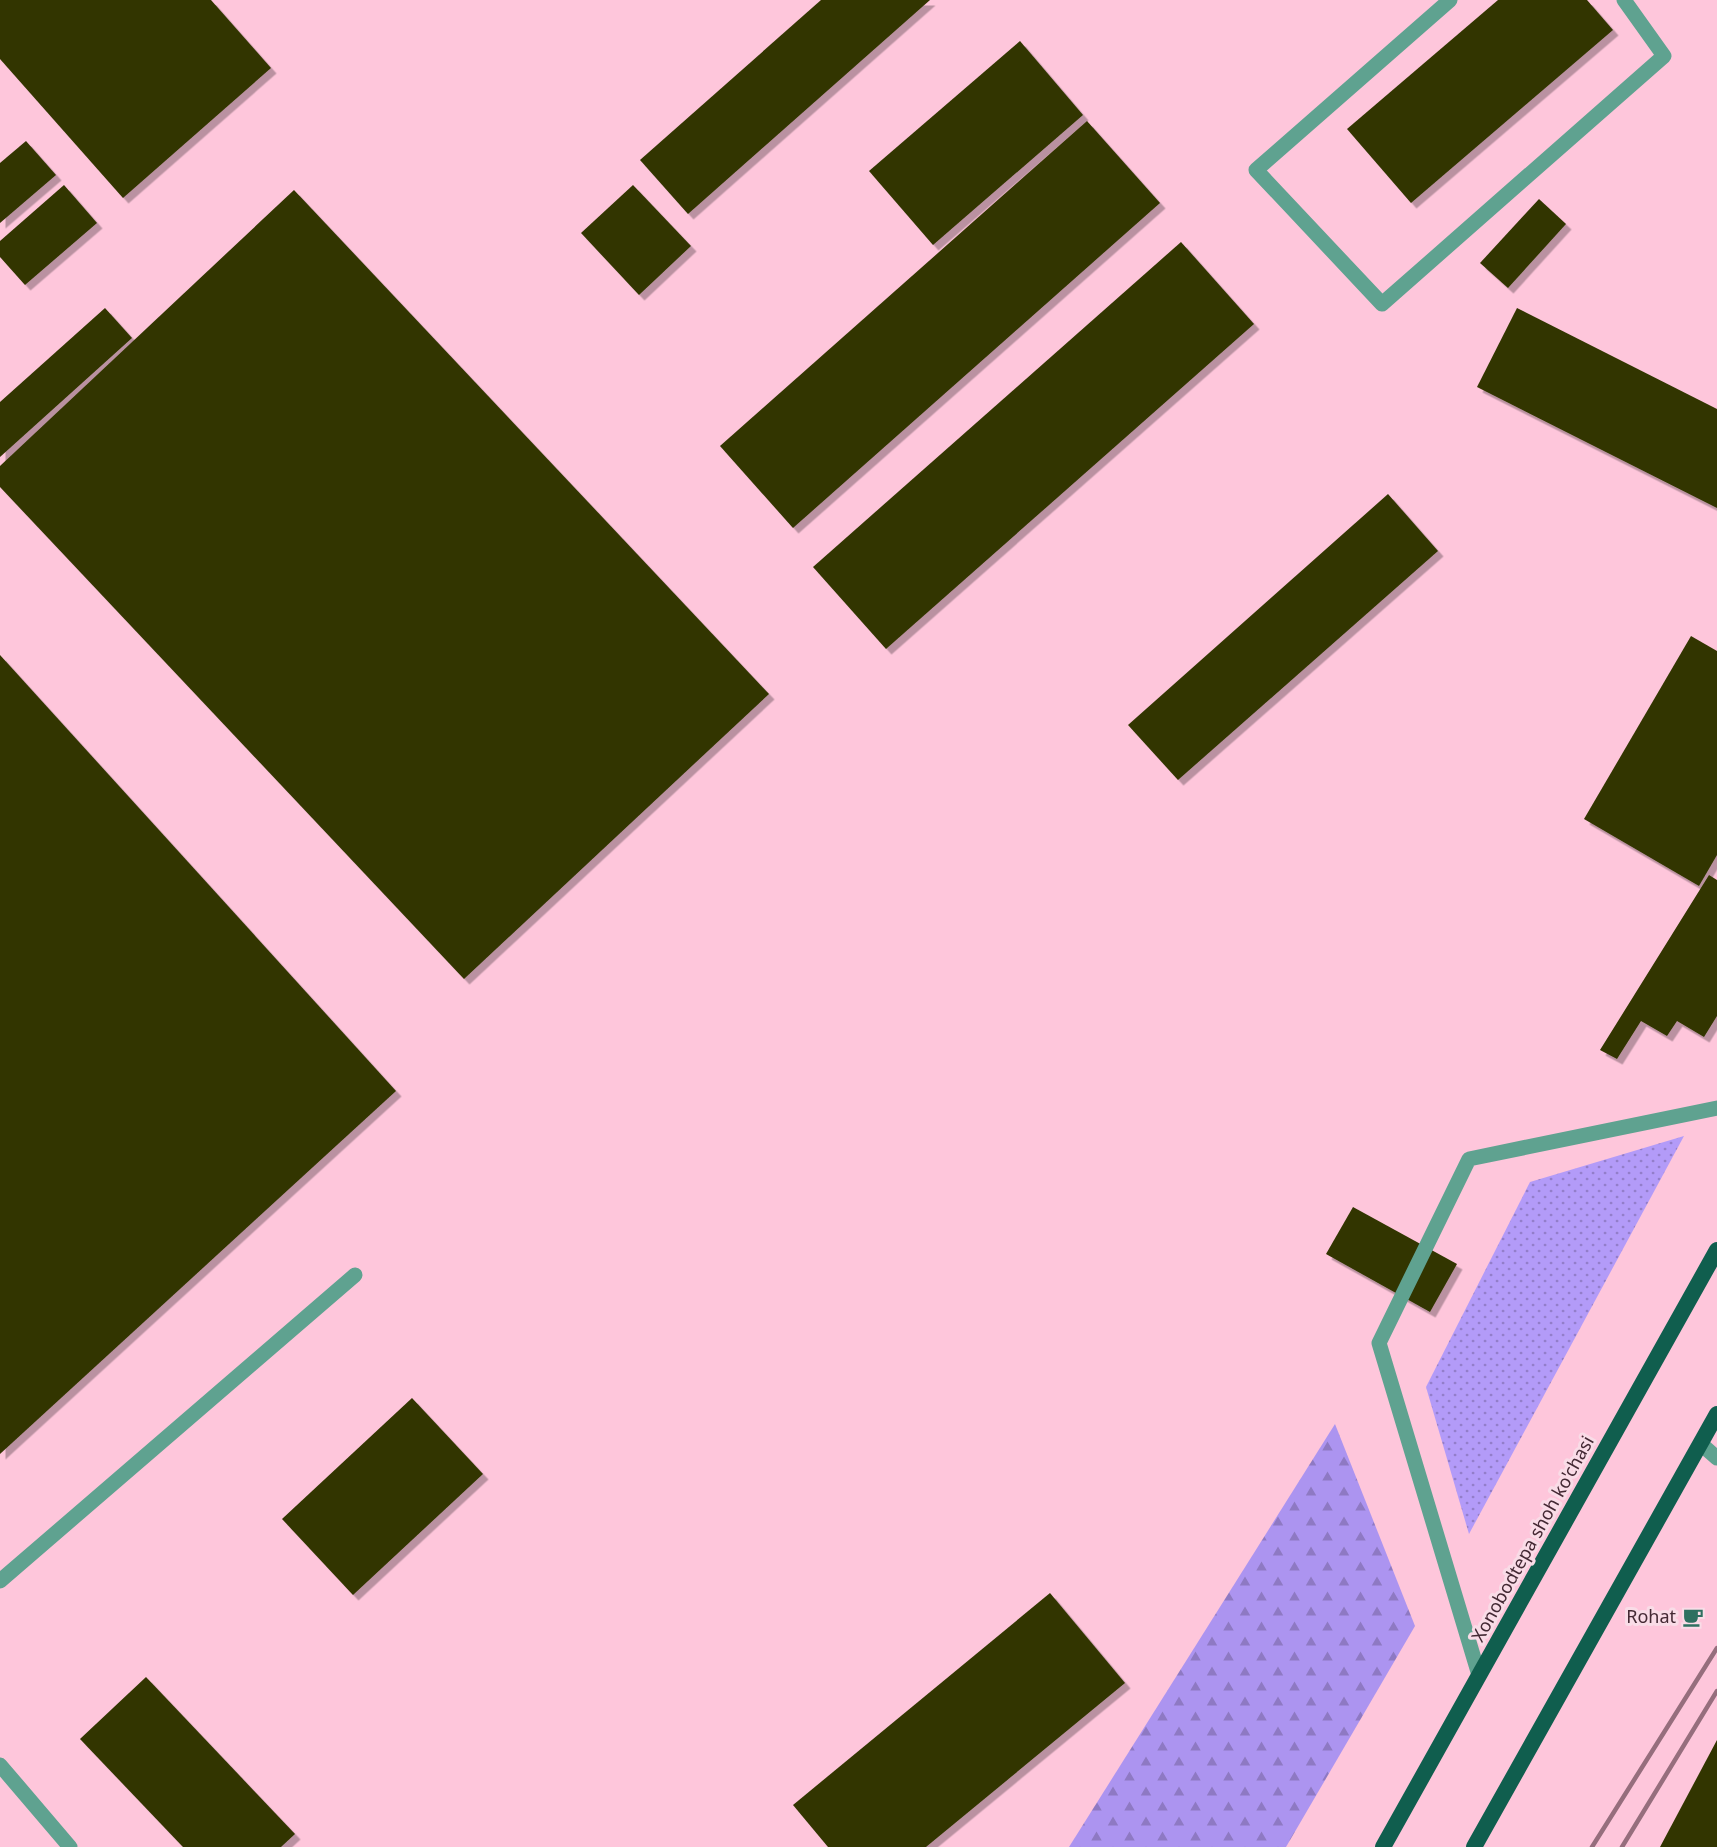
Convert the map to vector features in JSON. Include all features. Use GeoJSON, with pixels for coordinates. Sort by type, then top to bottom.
{"type":"FeatureCollection","features":[{"type":"Feature","properties":{"kind":"highway","name":"Xonobodtepa shoh ko'chasi"},"geometry":{"type":"LineString","coordinates":[[1383,1847],[1717,1250]]}},
{"type":"Feature","properties":{"kind":"highway"},"geometry":{"type":"LineString","coordinates":[[1474,1847],[1717,1414]]}},
{"type":"Feature","properties":{"kind":"street"},"geometry":{"type":"LineString","coordinates":[[1450,0],[1256,170],[1382,304],[1664,56],[1624,0]]}},
{"type":"Feature","properties":{"kind":"street"},"geometry":{"type":"LineString","coordinates":[[1479,1675],[1379,1343],[1469,1159],[1717,1108]]}},
{"type":"Feature","properties":{"kind":"street"},"geometry":{"type":"LineString","coordinates":[[0,1581],[355,1275]]}},
{"type":"Feature","properties":{"kind":"street"},"geometry":{"type":"LineString","coordinates":[[1701,1444],[1717,1458]]}},
{"type":"Feature","properties":{"kind":"street"},"geometry":{"type":"LineString","coordinates":[[0,1765],[70,1847]]}},
{"type":"Feature","properties":{"kind":"shaded area"},"geometry":{"type":"Polygon","coordinates":[[[1684,1136],[1469,1534],[1426,1387],[1530,1182],[1684,1136]]]}},
{"type":"Feature","properties":{"kind":"green space"},"geometry":{"type":"Polygon","coordinates":[[[1335,1424],[1415,1626],[1286,1847],[1069,1847],[1335,1424]]]}},
{"type":"Feature","properties":{"kind":"building"},"geometry":{"type":"Polygon","coordinates":[[[0,0],[211,0],[271,68],[123,198],[0,59],[0,0]]]}},
{"type":"Feature","properties":{"kind":"building"},"geometry":{"type":"Polygon","coordinates":[[[821,0],[930,0],[688,214],[640,160],[821,0]]]}},
{"type":"Feature","properties":{"kind":"building"},"geometry":{"type":"Polygon","coordinates":[[[1498,0],[1587,0],[1613,30],[1411,203],[1347,129],[1498,0]]]}},
{"type":"Feature","properties":{"kind":"building"},"geometry":{"type":"Polygon","coordinates":[[[1020,41],[1083,115],[933,245],[869,171],[1020,41]]]}},
{"type":"Feature","properties":{"kind":"building"},"geometry":{"type":"Polygon","coordinates":[[[1087,121],[1160,203],[793,528],[720,446],[1087,121]]]}},
{"type":"Feature","properties":{"kind":"building"},"geometry":{"type":"Polygon","coordinates":[[[26,141],[56,175],[0,223],[0,163],[26,141]]]}},
{"type":"Feature","properties":{"kind":"building"},"geometry":{"type":"Polygon","coordinates":[[[64,185],[97,223],[25,285],[0,257],[0,241],[64,185]]]}},
{"type":"Feature","properties":{"kind":"building"},"geometry":{"type":"Polygon","coordinates":[[[633,185],[691,246],[639,295],[581,233],[633,185]]]}},
{"type":"Feature","properties":{"kind":"building"},"geometry":{"type":"Polygon","coordinates":[[[294,190],[769,694],[464,979],[0,487],[0,466],[294,190]]]}},
{"type":"Feature","properties":{"kind":"building"},"geometry":{"type":"Polygon","coordinates":[[[1539,199],[1566,224],[1508,288],[1480,263],[1539,199]]]}},
{"type":"Feature","properties":{"kind":"building"},"geometry":{"type":"Polygon","coordinates":[[[1181,242],[1254,324],[886,649],[813,567],[1181,242]]]}},
{"type":"Feature","properties":{"kind":"building"},"geometry":{"type":"Polygon","coordinates":[[[105,308],[132,338],[0,457],[0,402],[105,308]]]}},
{"type":"Feature","properties":{"kind":"building"},"geometry":{"type":"Polygon","coordinates":[[[1517,308],[1717,409],[1717,508],[1477,387],[1517,308]]]}},
{"type":"Feature","properties":{"kind":"building"},"geometry":{"type":"Polygon","coordinates":[[[1388,494],[1438,551],[1178,780],[1128,725],[1388,494]]]}},
{"type":"Feature","properties":{"kind":"building"},"geometry":{"type":"Polygon","coordinates":[[[1691,636],[1717,651],[1717,855],[1699,886],[1584,819],[1691,636]]]}},
{"type":"Feature","properties":{"kind":"building"},"geometry":{"type":"Polygon","coordinates":[[[0,655],[396,1091],[0,1454],[0,655]]]}},
{"type":"Feature","properties":{"kind":"building"},"geometry":{"type":"Polygon","coordinates":[[[1709,875],[1717,880],[1717,1016],[1704,1037],[1677,1021],[1667,1036],[1641,1021],[1617,1059],[1600,1050],[1709,875]]]}},
{"type":"Feature","properties":{"kind":"building"},"geometry":{"type":"Polygon","coordinates":[[[1353,1207],[1457,1264],[1430,1312],[1326,1254],[1353,1207]]]}},
{"type":"Feature","properties":{"kind":"building"},"geometry":{"type":"Polygon","coordinates":[[[412,1398],[483,1474],[353,1595],[282,1519],[412,1398]]]}},
{"type":"Feature","properties":{"kind":"building"},"geometry":{"type":"Polygon","coordinates":[[[1050,1593],[1125,1683],[926,1847],[828,1847],[793,1805],[1050,1593]]]}},
{"type":"Feature","properties":{"kind":"building"},"geometry":{"type":"Polygon","coordinates":[[[146,1677],[295,1834],[281,1847],[183,1847],[80,1739],[146,1677]]]}},
{"type":"Feature","properties":{"kind":"building"},"geometry":{"type":"Polygon","coordinates":[[[1717,1740],[1717,1847],[1660,1847],[1717,1740]]]}},
{"type":"Feature","properties":{"kind":"railway"},"geometry":{"type":"LineString","coordinates":[[1592,1847],[1717,1648]]}},
{"type":"Feature","properties":{"kind":"railway"},"geometry":{"type":"LineString","coordinates":[[1622,1847],[1717,1691]]}},
{"type":"Feature","properties":{"kind":"place","name":"Rohat"},"geometry":{"type":"Point","coordinates":[1693,1617]}}]}
